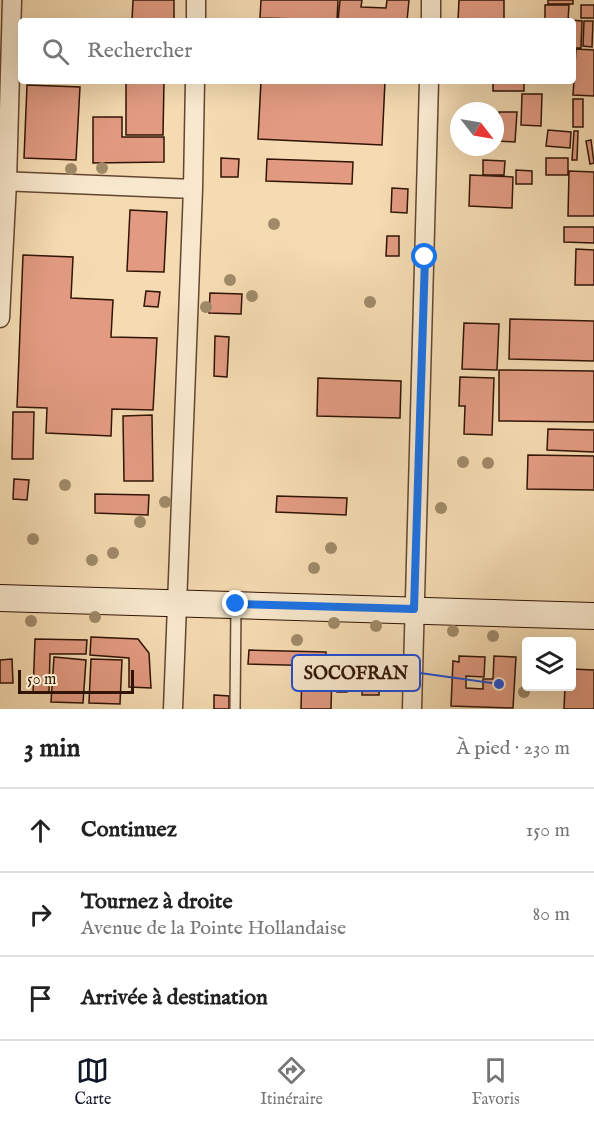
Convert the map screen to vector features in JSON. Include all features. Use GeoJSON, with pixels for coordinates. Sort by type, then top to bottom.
{"type":"FeatureCollection","features":[{"type":"Feature","properties":{"kind":"main road"},"geometry":{"type":"LineString","coordinates":[[0,597],[594,616]]}},
{"type":"Feature","properties":{"kind":"street"},"geometry":{"type":"LineString","coordinates":[[0,318],[12,0]]}},
{"type":"Feature","properties":{"kind":"street"},"geometry":{"type":"LineString","coordinates":[[196,0],[196,18]]}},
{"type":"Feature","properties":{"kind":"street"},"geometry":{"type":"LineString","coordinates":[[431,0],[431,18]]}},
{"type":"Feature","properties":{"kind":"street"},"geometry":{"type":"LineString","coordinates":[[173,709],[195,84]]}},
{"type":"Feature","properties":{"kind":"street"},"geometry":{"type":"LineString","coordinates":[[412,709],[429,84]]}},
{"type":"Feature","properties":{"kind":"street"},"geometry":{"type":"LineString","coordinates":[[4,181],[193,189]]}},
{"type":"Feature","properties":{"kind":"lane"},"geometry":{"type":"LineString","coordinates":[[235,709],[236,604]]}},
{"type":"Feature","properties":{"kind":"building"},"geometry":{"type":"Polygon","coordinates":[[[133,0],[174,0],[174,18],[132,18],[133,0]]]}},
{"type":"Feature","properties":{"kind":"building"},"geometry":{"type":"Polygon","coordinates":[[[261,0],[338,0],[337,18],[260,18],[261,0]]]}},
{"type":"Feature","properties":{"kind":"building"},"geometry":{"type":"Polygon","coordinates":[[[340,0],[362,0],[361,7],[386,8],[387,0],[409,0],[407,18],[338,18],[340,0]]]}},
{"type":"Feature","properties":{"kind":"building"},"geometry":{"type":"Polygon","coordinates":[[[459,0],[504,0],[504,18],[458,18],[459,0]]]}},
{"type":"Feature","properties":{"kind":"building"},"geometry":{"type":"Polygon","coordinates":[[[548,0],[573,0],[573,4],[548,4],[548,0]]]}},
{"type":"Feature","properties":{"kind":"building"},"geometry":{"type":"Polygon","coordinates":[[[545,5],[569,5],[568,18],[545,18],[545,5]]]}},
{"type":"Feature","properties":{"kind":"building"},"geometry":{"type":"Polygon","coordinates":[[[581,5],[594,5],[594,18],[581,18],[581,5]]]}},
{"type":"Feature","properties":{"kind":"building"},"geometry":{"type":"Polygon","coordinates":[[[576,20],[582,21],[581,48],[576,48],[576,20]]]}},
{"type":"Feature","properties":{"kind":"building"},"geometry":{"type":"Polygon","coordinates":[[[584,21],[593,21],[592,47],[583,46],[584,21]]]}},
{"type":"Feature","properties":{"kind":"building"},"geometry":{"type":"Polygon","coordinates":[[[576,49],[594,50],[594,96],[573,95],[574,84],[576,84],[576,49]]]}},
{"type":"Feature","properties":{"kind":"building"},"geometry":{"type":"Polygon","coordinates":[[[126,84],[164,84],[163,135],[126,135],[126,84]]]}},
{"type":"Feature","properties":{"kind":"building"},"geometry":{"type":"Polygon","coordinates":[[[261,84],[385,84],[382,145],[258,139],[261,84]]]}},
{"type":"Feature","properties":{"kind":"building"},"geometry":{"type":"Polygon","coordinates":[[[493,84],[524,84],[524,91],[493,91],[493,84]]]}},
{"type":"Feature","properties":{"kind":"building"},"geometry":{"type":"Polygon","coordinates":[[[27,85],[80,87],[76,160],[24,158],[27,85]]]}},
{"type":"Feature","properties":{"kind":"building"},"geometry":{"type":"Polygon","coordinates":[[[522,94],[542,94],[541,126],[521,125],[522,94]]]}},
{"type":"Feature","properties":{"kind":"building"},"geometry":{"type":"Polygon","coordinates":[[[573,99],[583,99],[583,127],[573,127],[573,99]]]}},
{"type":"Feature","properties":{"kind":"building"},"geometry":{"type":"Polygon","coordinates":[[[504,112],[517,112],[515,142],[504,141],[504,112]]]}},
{"type":"Feature","properties":{"kind":"building"},"geometry":{"type":"Polygon","coordinates":[[[93,117],[122,117],[122,137],[164,137],[164,162],[93,163],[93,117]]]}},
{"type":"Feature","properties":{"kind":"building"},"geometry":{"type":"Polygon","coordinates":[[[548,130],[571,132],[570,148],[546,146],[548,130]]]}},
{"type":"Feature","properties":{"kind":"building"},"geometry":{"type":"Polygon","coordinates":[[[574,131],[578,131],[577,160],[572,160],[574,131]]]}},
{"type":"Feature","properties":{"kind":"building"},"geometry":{"type":"Polygon","coordinates":[[[591,140],[594,163],[590,164],[586,141],[591,140]]]}},
{"type":"Feature","properties":{"kind":"building"},"geometry":{"type":"Polygon","coordinates":[[[221,158],[239,159],[238,177],[221,177],[221,158]]]}},
{"type":"Feature","properties":{"kind":"building"},"geometry":{"type":"Polygon","coordinates":[[[546,158],[568,158],[568,175],[546,175],[546,158]]]}},
{"type":"Feature","properties":{"kind":"building"},"geometry":{"type":"Polygon","coordinates":[[[267,159],[353,162],[352,184],[266,181],[267,159]]]}},
{"type":"Feature","properties":{"kind":"building"},"geometry":{"type":"Polygon","coordinates":[[[483,160],[505,161],[504,175],[483,175],[483,160]]]}},
{"type":"Feature","properties":{"kind":"building"},"geometry":{"type":"Polygon","coordinates":[[[516,170],[532,171],[532,184],[516,184],[516,170]]]}},
{"type":"Feature","properties":{"kind":"building"},"geometry":{"type":"Polygon","coordinates":[[[569,171],[594,172],[594,216],[568,216],[569,171]]]}},
{"type":"Feature","properties":{"kind":"building"},"geometry":{"type":"Polygon","coordinates":[[[470,175],[513,177],[512,208],[469,206],[470,175]]]}},
{"type":"Feature","properties":{"kind":"building"},"geometry":{"type":"Polygon","coordinates":[[[392,188],[408,189],[407,213],[391,212],[392,188]]]}},
{"type":"Feature","properties":{"kind":"building"},"geometry":{"type":"Polygon","coordinates":[[[130,210],[167,212],[164,272],[127,271],[130,210]]]}},
{"type":"Feature","properties":{"kind":"building"},"geometry":{"type":"Polygon","coordinates":[[[564,227],[594,227],[594,243],[564,242],[564,227]]]}},
{"type":"Feature","properties":{"kind":"building"},"geometry":{"type":"Polygon","coordinates":[[[387,236],[399,236],[399,256],[386,256],[387,236]]]}},
{"type":"Feature","properties":{"kind":"building"},"geometry":{"type":"Polygon","coordinates":[[[576,249],[594,250],[594,285],[575,285],[576,249]]]}},
{"type":"Feature","properties":{"kind":"building"},"geometry":{"type":"Polygon","coordinates":[[[23,255],[73,257],[71,298],[113,300],[111,337],[157,338],[153,410],[112,409],[111,436],[46,433],[47,408],[17,407],[23,255]]]}},
{"type":"Feature","properties":{"kind":"building"},"geometry":{"type":"Polygon","coordinates":[[[146,291],[160,292],[158,307],[144,306],[146,291]]]}},
{"type":"Feature","properties":{"kind":"building"},"geometry":{"type":"Polygon","coordinates":[[[210,293],[242,294],[241,314],[209,313],[210,293]]]}},
{"type":"Feature","properties":{"kind":"building"},"geometry":{"type":"Polygon","coordinates":[[[510,319],[594,321],[594,361],[509,359],[510,319]]]}},
{"type":"Feature","properties":{"kind":"building"},"geometry":{"type":"Polygon","coordinates":[[[464,323],[499,324],[497,370],[462,369],[464,323]]]}},
{"type":"Feature","properties":{"kind":"building"},"geometry":{"type":"Polygon","coordinates":[[[215,336],[229,337],[227,377],[214,376],[215,336]]]}},
{"type":"Feature","properties":{"kind":"building"},"geometry":{"type":"Polygon","coordinates":[[[499,370],[594,371],[594,422],[499,421],[499,370]]]}},
{"type":"Feature","properties":{"kind":"building"},"geometry":{"type":"Polygon","coordinates":[[[460,377],[494,378],[492,435],[464,434],[465,406],[459,406],[460,377]]]}},
{"type":"Feature","properties":{"kind":"building"},"geometry":{"type":"Polygon","coordinates":[[[318,378],[401,381],[400,418],[317,416],[318,378]]]}},
{"type":"Feature","properties":{"kind":"building"},"geometry":{"type":"Polygon","coordinates":[[[13,412],[34,412],[33,459],[12,459],[13,412]]]}},
{"type":"Feature","properties":{"kind":"building"},"geometry":{"type":"Polygon","coordinates":[[[152,415],[153,481],[124,481],[123,416],[152,415]]]}},
{"type":"Feature","properties":{"kind":"building"},"geometry":{"type":"Polygon","coordinates":[[[548,429],[594,430],[594,452],[547,450],[548,429]]]}},
{"type":"Feature","properties":{"kind":"building"},"geometry":{"type":"Polygon","coordinates":[[[528,455],[594,456],[594,490],[527,489],[528,455]]]}},
{"type":"Feature","properties":{"kind":"building"},"geometry":{"type":"Polygon","coordinates":[[[14,479],[29,480],[27,500],[13,499],[14,479]]]}},
{"type":"Feature","properties":{"kind":"building"},"geometry":{"type":"Polygon","coordinates":[[[95,494],[149,495],[148,515],[95,513],[95,494]]]}},
{"type":"Feature","properties":{"kind":"building"},"geometry":{"type":"Polygon","coordinates":[[[277,496],[347,498],[346,515],[276,512],[277,496]]]}},
{"type":"Feature","properties":{"kind":"building"},"geometry":{"type":"Polygon","coordinates":[[[91,637],[138,639],[149,653],[151,688],[129,687],[129,658],[90,655],[91,637]]]}},
{"type":"Feature","properties":{"kind":"building"},"geometry":{"type":"Polygon","coordinates":[[[35,639],[87,640],[86,654],[50,654],[49,693],[33,693],[35,639]]]}},
{"type":"Feature","properties":{"kind":"building"},"geometry":{"type":"Polygon","coordinates":[[[249,650],[326,652],[326,666],[248,664],[249,650]]]}},
{"type":"Feature","properties":{"kind":"building"},"geometry":{"type":"Polygon","coordinates":[[[459,656],[485,657],[484,677],[466,676],[466,688],[483,689],[483,679],[493,679],[494,656],[516,657],[513,708],[451,706],[453,661],[459,662],[459,656]]]}},
{"type":"Feature","properties":{"kind":"building"},"geometry":{"type":"Polygon","coordinates":[[[54,657],[86,660],[83,703],[51,702],[54,657]]]}},
{"type":"Feature","properties":{"kind":"building"},"geometry":{"type":"Polygon","coordinates":[[[12,659],[13,683],[0,683],[0,660],[12,659]]]}},
{"type":"Feature","properties":{"kind":"building"},"geometry":{"type":"Polygon","coordinates":[[[91,659],[122,660],[120,704],[89,703],[91,659]]]}},
{"type":"Feature","properties":{"kind":"building"},"geometry":{"type":"Polygon","coordinates":[[[363,668],[380,668],[379,695],[362,695],[363,668]]]}},
{"type":"Feature","properties":{"kind":"building"},"geometry":{"type":"Polygon","coordinates":[[[302,669],[332,670],[331,709],[301,709],[302,669]]]}},
{"type":"Feature","properties":{"kind":"building"},"geometry":{"type":"Polygon","coordinates":[[[576,669],[594,670],[594,709],[564,709],[565,691],[576,691],[576,669]]]}},
{"type":"Feature","properties":{"kind":"building"},"geometry":{"type":"Polygon","coordinates":[[[338,676],[352,676],[352,685],[347,685],[347,692],[337,692],[338,676]]]}},
{"type":"Feature","properties":{"kind":"building"},"geometry":{"type":"Polygon","coordinates":[[[214,695],[229,696],[229,709],[214,709],[214,695]]]}},
{"type":"Feature","properties":{"kind":"place","name":"SOCOFRAN"},"geometry":{"type":"Point","coordinates":[499,684]}},
{"type":"Feature","properties":{"kind":"route"},"geometry":{"type":"LineString","coordinates":[[236,604],[414,609],[425,257]]}}]}
